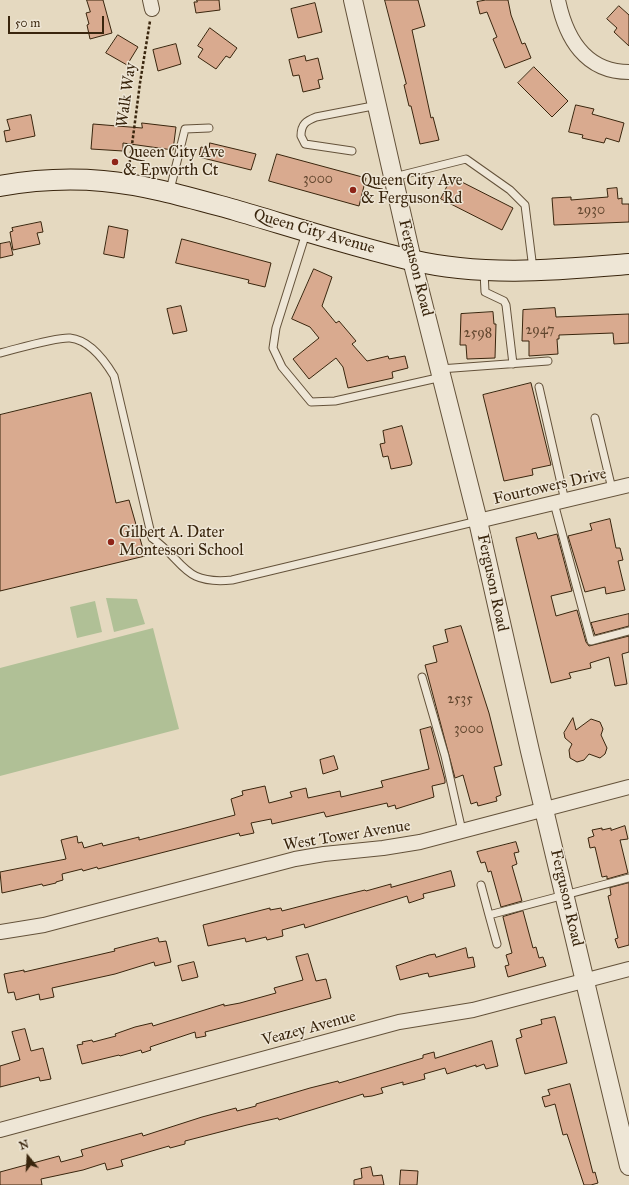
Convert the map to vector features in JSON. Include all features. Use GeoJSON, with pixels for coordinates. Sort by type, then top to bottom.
{"type":"FeatureCollection","features":[{"type":"Feature","properties":{"kind":"main road","name":"Queen City Avenue"},"geometry":{"type":"LineString","coordinates":[[0,186],[67,180],[102,181],[128,185],[169,193],[412,260],[457,268],[484,270],[533,270],[629,264]]}},
{"type":"Feature","properties":{"kind":"street","name":"Ferguson Road"},"geometry":{"type":"LineString","coordinates":[[353,0],[412,260],[478,521],[526,736],[545,810],[629,1166]]}},
{"type":"Feature","properties":{"kind":"street"},"geometry":{"type":"LineString","coordinates":[[558,0],[568,35],[584,55],[608,69],[629,72]]}},
{"type":"Feature","properties":{"kind":"street","name":"Fourtowers Drive"},"geometry":{"type":"LineString","coordinates":[[478,521],[629,485]]}},
{"type":"Feature","properties":{"kind":"street","name":"West Tower Avenue"},"geometry":{"type":"LineString","coordinates":[[0,932],[44,926],[295,860],[324,854],[420,842],[629,787]]}},
{"type":"Feature","properties":{"kind":"street","name":"Veazey Avenue"},"geometry":{"type":"LineString","coordinates":[[0,1130],[399,1022],[473,1010],[629,969]]}},
{"type":"Feature","properties":{"kind":"lane"},"geometry":{"type":"LineString","coordinates":[[352,151],[305,144],[301,136],[303,125],[307,121],[316,117],[378,105]]}},
{"type":"Feature","properties":{"kind":"lane"},"geometry":{"type":"LineString","coordinates":[[169,193],[184,129],[209,128]]}},
{"type":"Feature","properties":{"kind":"lane"},"geometry":{"type":"LineString","coordinates":[[393,177],[466,159],[510,190],[520,198],[525,205],[533,270]]}},
{"type":"Feature","properties":{"kind":"lane"},"geometry":{"type":"LineString","coordinates":[[306,231],[276,328],[273,348],[282,367],[311,402],[336,401],[441,373],[548,361]]}},
{"type":"Feature","properties":{"kind":"lane"},"geometry":{"type":"LineString","coordinates":[[484,270],[485,292],[499,298],[506,305],[513,364]]}},
{"type":"Feature","properties":{"kind":"lane"},"geometry":{"type":"LineString","coordinates":[[0,353],[71,338],[84,344],[102,358],[114,376],[152,538],[164,546],[182,568],[204,580],[232,580],[478,521]]}},
{"type":"Feature","properties":{"kind":"lane"},"geometry":{"type":"LineString","coordinates":[[539,387],[559,502],[591,641],[629,631]]}},
{"type":"Feature","properties":{"kind":"lane"},"geometry":{"type":"LineString","coordinates":[[594,418],[612,489]]}},
{"type":"Feature","properties":{"kind":"lane"},"geometry":{"type":"LineString","coordinates":[[422,677],[445,756],[462,832]]}},
{"type":"Feature","properties":{"kind":"lane"},"geometry":{"type":"LineString","coordinates":[[489,915],[629,878]]}},
{"type":"Feature","properties":{"kind":"lane"},"geometry":{"type":"LineString","coordinates":[[481,885],[497,944]]}},
{"type":"Feature","properties":{"kind":"path","name":"Walk Way"},"geometry":{"type":"LineString","coordinates":[[128,185],[151,5]]}},
{"type":"Feature","properties":{"kind":"green space"},"geometry":{"type":"Polygon","coordinates":[[[106,598],[137,599],[145,624],[114,632],[106,598]]]}},
{"type":"Feature","properties":{"kind":"green space"},"geometry":{"type":"Polygon","coordinates":[[[95,601],[102,632],[77,638],[70,607],[95,601]]]}},
{"type":"Feature","properties":{"kind":"green space"},"geometry":{"type":"Polygon","coordinates":[[[153,628],[179,729],[0,776],[0,668],[153,628]]]}},
{"type":"Feature","properties":{"kind":"building"},"geometry":{"type":"Polygon","coordinates":[[[87,0],[103,0],[112,33],[90,39],[87,25],[89,24],[86,13],[90,12],[87,0]]]}},
{"type":"Feature","properties":{"kind":"building"},"geometry":{"type":"Polygon","coordinates":[[[197,0],[219,0],[220,10],[196,13],[194,2],[197,2],[197,0]]]}},
{"type":"Feature","properties":{"kind":"building"},"geometry":{"type":"Polygon","coordinates":[[[385,0],[418,0],[425,26],[412,30],[431,118],[433,117],[439,140],[420,144],[411,106],[409,106],[404,85],[406,84],[385,0]]]}},
{"type":"Feature","properties":{"kind":"building"},"geometry":{"type":"Polygon","coordinates":[[[486,0],[508,0],[511,15],[522,44],[525,43],[531,58],[505,68],[493,39],[497,37],[487,12],[480,14],[477,2],[486,0]]]}},
{"type":"Feature","properties":{"kind":"building"},"geometry":{"type":"Polygon","coordinates":[[[315,3],[322,32],[298,38],[291,9],[315,3]]]}},
{"type":"Feature","properties":{"kind":"building"},"geometry":{"type":"Polygon","coordinates":[[[619,6],[629,15],[629,46],[614,32],[617,28],[607,19],[619,6]]]}},
{"type":"Feature","properties":{"kind":"building"},"geometry":{"type":"Polygon","coordinates":[[[210,28],[237,48],[230,58],[226,56],[216,69],[198,57],[203,49],[198,46],[210,28]]]}},
{"type":"Feature","properties":{"kind":"building"},"geometry":{"type":"Polygon","coordinates":[[[118,35],[138,47],[127,65],[106,53],[118,35]]]}},
{"type":"Feature","properties":{"kind":"building"},"geometry":{"type":"Polygon","coordinates":[[[176,44],[181,64],[158,71],[153,50],[176,44]]]}},
{"type":"Feature","properties":{"kind":"building"},"geometry":{"type":"Polygon","coordinates":[[[305,56],[306,61],[318,58],[323,79],[318,80],[320,88],[303,92],[299,75],[293,76],[289,60],[305,56]]]}},
{"type":"Feature","properties":{"kind":"building"},"geometry":{"type":"Polygon","coordinates":[[[534,67],[568,101],[552,117],[518,83],[534,67]]]}},
{"type":"Feature","properties":{"kind":"building"},"geometry":{"type":"Polygon","coordinates":[[[576,105],[594,109],[592,114],[624,123],[619,142],[606,138],[604,143],[582,138],[583,135],[569,132],[576,105]]]}},
{"type":"Feature","properties":{"kind":"building"},"geometry":{"type":"Polygon","coordinates":[[[31,115],[35,136],[6,142],[4,131],[10,130],[7,120],[31,115]]]}},
{"type":"Feature","properties":{"kind":"building"},"geometry":{"type":"Polygon","coordinates":[[[142,123],[176,127],[173,150],[123,143],[123,151],[91,149],[93,124],[142,128],[142,123]]]}},
{"type":"Feature","properties":{"kind":"building"},"geometry":{"type":"Polygon","coordinates":[[[210,143],[256,154],[251,170],[199,157],[201,147],[209,149],[210,143]]]}},
{"type":"Feature","properties":{"kind":"building"},"geometry":{"type":"Polygon","coordinates":[[[277,154],[366,178],[359,206],[269,181],[277,154]]]}},
{"type":"Feature","properties":{"kind":"building"},"geometry":{"type":"Polygon","coordinates":[[[452,177],[513,208],[502,230],[441,199],[452,177]]]}},
{"type":"Feature","properties":{"kind":"building"},"geometry":{"type":"Polygon","coordinates":[[[617,188],[618,199],[622,198],[622,204],[629,204],[629,222],[554,225],[552,198],[571,197],[571,200],[608,197],[607,189],[617,188]]]}},
{"type":"Feature","properties":{"kind":"building"},"geometry":{"type":"Polygon","coordinates":[[[41,222],[43,232],[37,233],[40,244],[13,250],[10,232],[13,231],[12,228],[41,222]]]}},
{"type":"Feature","properties":{"kind":"building"},"geometry":{"type":"Polygon","coordinates":[[[109,226],[128,230],[124,258],[104,254],[109,226]]]}},
{"type":"Feature","properties":{"kind":"building"},"geometry":{"type":"Polygon","coordinates":[[[182,239],[271,263],[265,287],[248,283],[249,280],[176,263],[182,239]]]}},
{"type":"Feature","properties":{"kind":"building"},"geometry":{"type":"Polygon","coordinates":[[[10,242],[13,255],[0,258],[0,244],[10,242]]]}},
{"type":"Feature","properties":{"kind":"building"},"geometry":{"type":"Polygon","coordinates":[[[314,269],[332,277],[322,306],[336,323],[339,321],[356,341],[352,344],[367,361],[388,356],[389,359],[405,356],[408,368],[392,372],[393,378],[348,388],[343,367],[336,358],[309,379],[293,359],[319,338],[310,327],[292,319],[314,269]]]}},
{"type":"Feature","properties":{"kind":"building"},"geometry":{"type":"Polygon","coordinates":[[[181,306],[187,331],[173,334],[167,309],[181,306]]]}},
{"type":"Feature","properties":{"kind":"building"},"geometry":{"type":"Polygon","coordinates":[[[555,308],[556,317],[629,314],[629,343],[614,344],[613,333],[559,335],[559,339],[557,339],[558,354],[529,356],[529,341],[522,341],[523,310],[555,308]]]}},
{"type":"Feature","properties":{"kind":"building"},"geometry":{"type":"Polygon","coordinates":[[[493,312],[494,324],[496,324],[495,358],[467,359],[466,345],[460,345],[461,314],[493,312]]]}},
{"type":"Feature","properties":{"kind":"building"},"geometry":{"type":"Polygon","coordinates":[[[531,383],[551,465],[532,469],[533,475],[504,481],[483,395],[531,383]]]}},
{"type":"Feature","properties":{"kind":"building"},"geometry":{"type":"Polygon","coordinates":[[[91,393],[116,503],[129,500],[145,556],[0,591],[0,415],[91,393]]]}},
{"type":"Feature","properties":{"kind":"building"},"geometry":{"type":"Polygon","coordinates":[[[402,426],[412,463],[411,465],[391,469],[388,456],[383,457],[380,444],[385,443],[383,431],[402,426]]]}},
{"type":"Feature","properties":{"kind":"building"},"geometry":{"type":"Polygon","coordinates":[[[610,519],[616,548],[620,548],[623,560],[618,561],[625,590],[606,594],[605,587],[585,592],[568,536],[592,530],[590,524],[610,519]]]}},
{"type":"Feature","properties":{"kind":"building"},"geometry":{"type":"Polygon","coordinates":[[[536,533],[538,539],[557,534],[572,591],[551,596],[556,616],[577,610],[586,642],[589,646],[629,636],[629,652],[622,654],[627,684],[615,686],[609,657],[590,663],[591,668],[569,673],[571,678],[551,683],[516,538],[536,533]]]}},
{"type":"Feature","properties":{"kind":"building"},"geometry":{"type":"Polygon","coordinates":[[[629,614],[629,626],[595,635],[591,623],[629,614]]]}},
{"type":"Feature","properties":{"kind":"building"},"geometry":{"type":"Polygon","coordinates":[[[461,626],[489,713],[502,765],[494,767],[501,795],[496,797],[497,801],[478,806],[477,802],[471,804],[463,775],[455,778],[425,665],[437,662],[433,646],[448,642],[445,630],[461,626]]]}},
{"type":"Feature","properties":{"kind":"building"},"geometry":{"type":"Polygon","coordinates":[[[573,718],[576,730],[591,719],[600,722],[603,729],[601,735],[607,748],[605,754],[600,758],[589,754],[584,760],[577,762],[570,758],[569,750],[572,744],[565,738],[564,733],[573,718]]]}},
{"type":"Feature","properties":{"kind":"building"},"geometry":{"type":"Polygon","coordinates":[[[431,727],[445,780],[445,783],[432,786],[434,797],[396,809],[395,805],[388,807],[387,803],[326,817],[324,812],[272,824],[271,819],[251,823],[254,833],[240,836],[239,833],[98,869],[97,867],[83,871],[82,869],[62,874],[63,880],[56,883],[43,886],[42,884],[2,893],[0,872],[66,859],[61,840],[77,836],[78,843],[82,842],[84,848],[102,843],[103,846],[139,837],[139,840],[235,815],[231,799],[243,795],[242,791],[265,786],[269,803],[292,797],[290,792],[306,788],[308,798],[340,791],[341,797],[383,787],[381,781],[429,769],[420,730],[431,727]]]}},
{"type":"Feature","properties":{"kind":"building"},"geometry":{"type":"Polygon","coordinates":[[[334,756],[338,769],[323,774],[320,760],[334,756]]]}},
{"type":"Feature","properties":{"kind":"building"},"geometry":{"type":"Polygon","coordinates":[[[625,826],[628,839],[620,840],[628,873],[607,879],[607,876],[602,877],[595,847],[590,848],[588,838],[594,836],[592,830],[611,828],[611,830],[625,826]]]}},
{"type":"Feature","properties":{"kind":"building"},"geometry":{"type":"Polygon","coordinates":[[[516,842],[519,852],[514,853],[517,864],[512,866],[522,901],[501,907],[491,871],[488,872],[485,862],[481,863],[477,852],[516,842]]]}},
{"type":"Feature","properties":{"kind":"building"},"geometry":{"type":"Polygon","coordinates":[[[451,871],[455,886],[423,894],[424,898],[409,903],[407,896],[305,928],[304,924],[282,930],[283,936],[267,940],[266,937],[246,942],[245,938],[208,946],[203,925],[270,908],[270,910],[281,908],[282,911],[391,884],[391,887],[451,871]]]}},
{"type":"Feature","properties":{"kind":"building"},"geometry":{"type":"Polygon","coordinates":[[[629,883],[629,945],[618,948],[615,939],[618,938],[608,896],[611,895],[610,888],[629,883]]]}},
{"type":"Feature","properties":{"kind":"building"},"geometry":{"type":"Polygon","coordinates":[[[523,911],[533,948],[536,947],[539,958],[543,957],[546,966],[508,977],[505,966],[509,965],[506,955],[512,953],[503,917],[523,911]]]}},
{"type":"Feature","properties":{"kind":"building"},"geometry":{"type":"Polygon","coordinates":[[[158,938],[159,942],[166,941],[171,962],[155,966],[154,962],[115,974],[52,988],[54,997],[40,1000],[39,994],[16,1000],[14,992],[8,993],[4,974],[24,970],[24,972],[115,951],[114,949],[158,938]]]}},
{"type":"Feature","properties":{"kind":"building"},"geometry":{"type":"Polygon","coordinates":[[[466,948],[468,958],[473,957],[475,967],[429,977],[428,973],[400,980],[396,966],[429,955],[435,954],[436,957],[466,948]]]}},
{"type":"Feature","properties":{"kind":"building"},"geometry":{"type":"Polygon","coordinates":[[[308,954],[316,981],[326,979],[331,998],[205,1032],[206,1036],[196,1038],[195,1032],[150,1047],[151,1050],[142,1053],[141,1050],[82,1064],[77,1045],[83,1044],[82,1042],[92,1040],[93,1042],[116,1036],[115,1034],[135,1027],[152,1023],[153,1026],[224,1004],[224,1006],[240,1003],[276,993],[274,988],[303,980],[296,957],[308,954]]]}},
{"type":"Feature","properties":{"kind":"building"},"geometry":{"type":"Polygon","coordinates":[[[194,962],[198,977],[182,981],[178,966],[194,962]]]}},
{"type":"Feature","properties":{"kind":"building"},"geometry":{"type":"Polygon","coordinates":[[[555,1017],[567,1063],[525,1074],[516,1039],[522,1037],[520,1030],[542,1024],[541,1020],[555,1017]]]}},
{"type":"Feature","properties":{"kind":"building"},"geometry":{"type":"Polygon","coordinates":[[[25,1029],[31,1051],[43,1048],[51,1079],[40,1081],[39,1077],[0,1087],[0,1066],[20,1060],[12,1032],[25,1029]]]}},
{"type":"Feature","properties":{"kind":"building"},"geometry":{"type":"Polygon","coordinates":[[[492,1041],[498,1066],[486,1069],[484,1064],[476,1067],[476,1065],[447,1074],[445,1068],[424,1074],[425,1079],[403,1085],[403,1082],[381,1088],[383,1093],[364,1097],[363,1094],[279,1120],[278,1118],[247,1125],[185,1141],[185,1144],[170,1148],[169,1146],[121,1160],[123,1166],[107,1170],[105,1163],[83,1170],[41,1179],[42,1185],[0,1185],[0,1172],[59,1156],[61,1162],[83,1156],[81,1150],[142,1133],[143,1136],[236,1108],[237,1111],[256,1106],[256,1104],[310,1088],[338,1081],[339,1083],[423,1058],[423,1055],[434,1052],[435,1058],[492,1041]]]}},
{"type":"Feature","properties":{"kind":"building"},"geometry":{"type":"Polygon","coordinates":[[[570,1084],[593,1173],[595,1172],[598,1183],[591,1185],[584,1185],[567,1134],[563,1135],[555,1104],[545,1107],[542,1097],[550,1095],[548,1090],[570,1084]]]}},
{"type":"Feature","properties":{"kind":"building"},"geometry":{"type":"Polygon","coordinates":[[[371,1167],[373,1176],[382,1175],[384,1185],[354,1185],[354,1180],[362,1178],[361,1169],[371,1167]]]}},
{"type":"Feature","properties":{"kind":"building"},"geometry":{"type":"Polygon","coordinates":[[[401,1170],[418,1171],[417,1185],[400,1185],[401,1170]]]}},
{"type":"Feature","properties":{"kind":"place","name":"Queen City Ave & Epworth Ct"},"geometry":{"type":"Point","coordinates":[115,162]}},
{"type":"Feature","properties":{"kind":"place","name":"Queen City Ave & Ferguson Rd"},"geometry":{"type":"Point","coordinates":[353,190]}},
{"type":"Feature","properties":{"kind":"place","name":"Gilbert A. Dater Montessori School"},"geometry":{"type":"Point","coordinates":[111,542]}}]}
